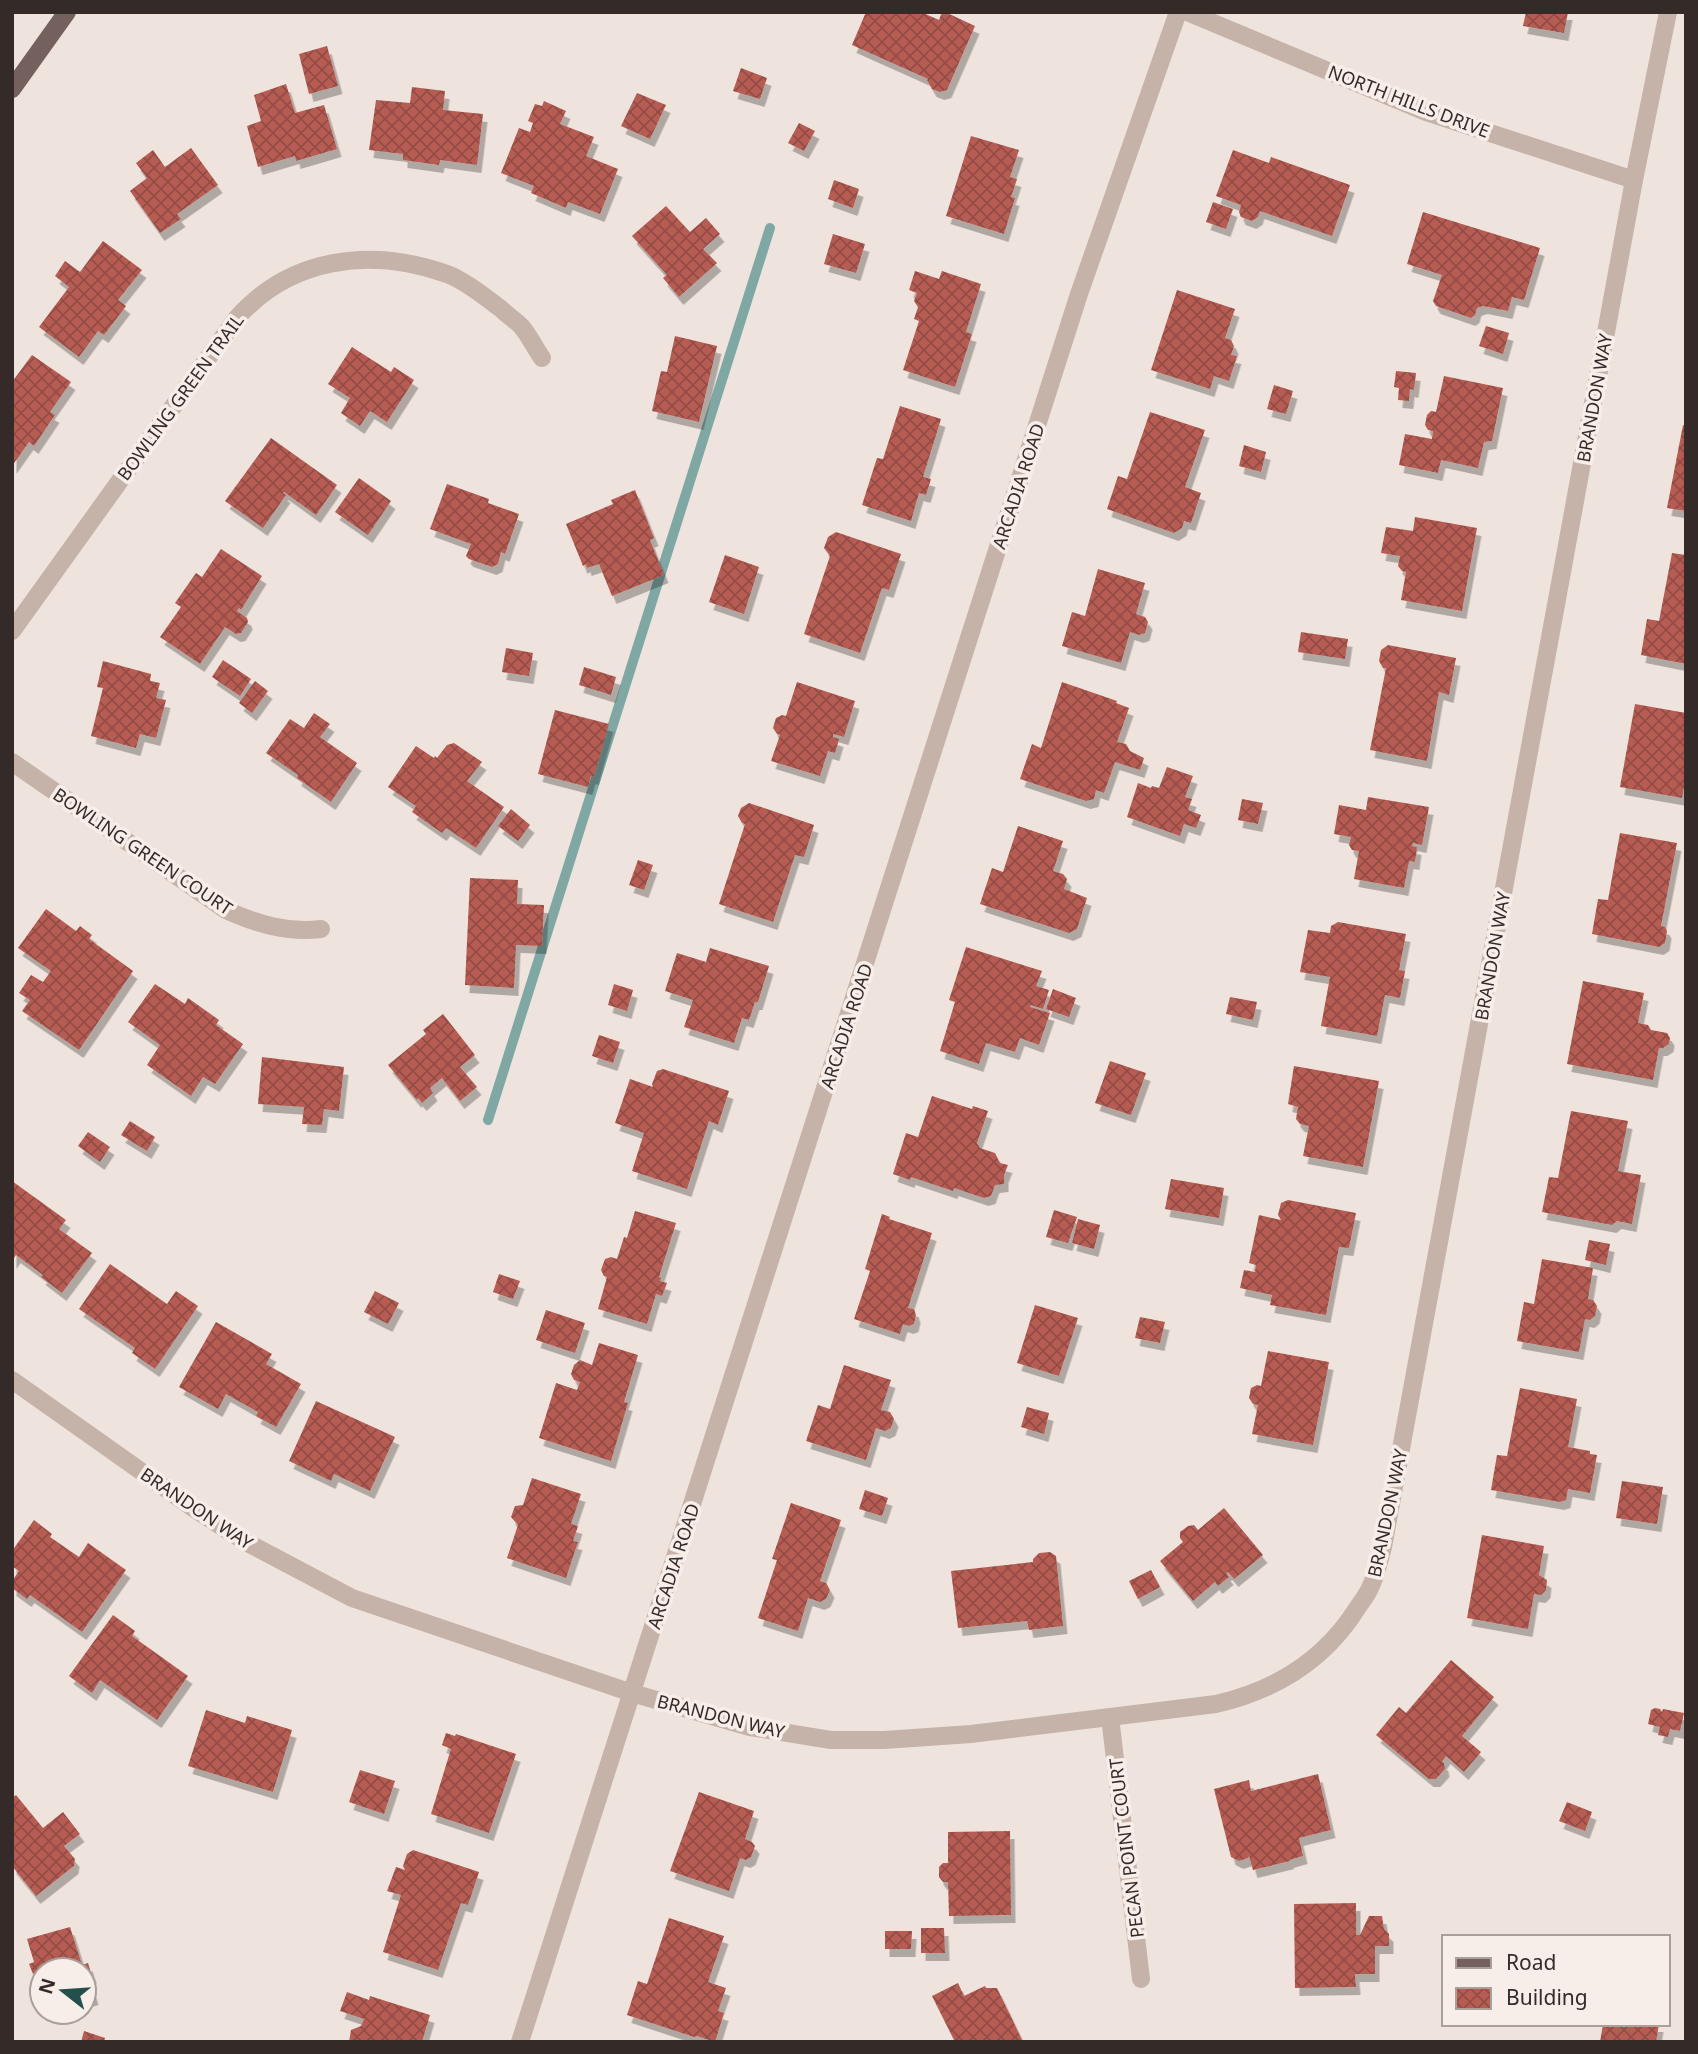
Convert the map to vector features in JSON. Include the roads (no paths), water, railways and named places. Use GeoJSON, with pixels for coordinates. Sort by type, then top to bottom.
{"type":"FeatureCollection","features":[{"type":"Feature","properties":{"kind":"main road"},"geometry":{"type":"LineString","coordinates":[[12,89],[67,12]]}},
{"type":"Feature","properties":{"kind":"street","name":"ARCADIA ROAD"},"geometry":{"type":"LineString","coordinates":[[520,2042],[1079,294],[1178,12]]}},
{"type":"Feature","properties":{"kind":"street","name":"NORTH HILLS DRIVE"},"geometry":{"type":"LineString","coordinates":[[1187,12],[1426,112],[1634,180]]}},
{"type":"Feature","properties":{"kind":"street","name":"BRANDON WAY"},"geometry":{"type":"LineString","coordinates":[[12,1380],[244,1541],[352,1598],[632,1693],[750,1727],[831,1740],[884,1740],[971,1734],[1216,1704],[1238,1699],[1276,1683],[1314,1659],[1344,1629],[1370,1589],[1386,1534],[1634,180],[1668,12]]}},
{"type":"Feature","properties":{"kind":"street","name":"BOWLING GREEN TRAIL"},"geometry":{"type":"LineString","coordinates":[[12,631],[236,319],[251,301],[276,284],[327,264],[364,259],[387,259],[449,274],[489,300],[521,326],[542,358]]}},
{"type":"Feature","properties":{"kind":"street","name":"BOWLING GREEN COURT"},"geometry":{"type":"LineString","coordinates":[[12,762],[226,910],[253,922],[276,928],[309,931],[321,929]]}},
{"type":"Feature","properties":{"kind":"street","name":"PECAN POINT COURT"},"geometry":{"type":"LineString","coordinates":[[1110,1717],[1141,1979]]}},
{"type":"Feature","properties":{"kind":"waterway"},"geometry":{"type":"LineString","coordinates":[[488,1120],[770,228]]}}]}
